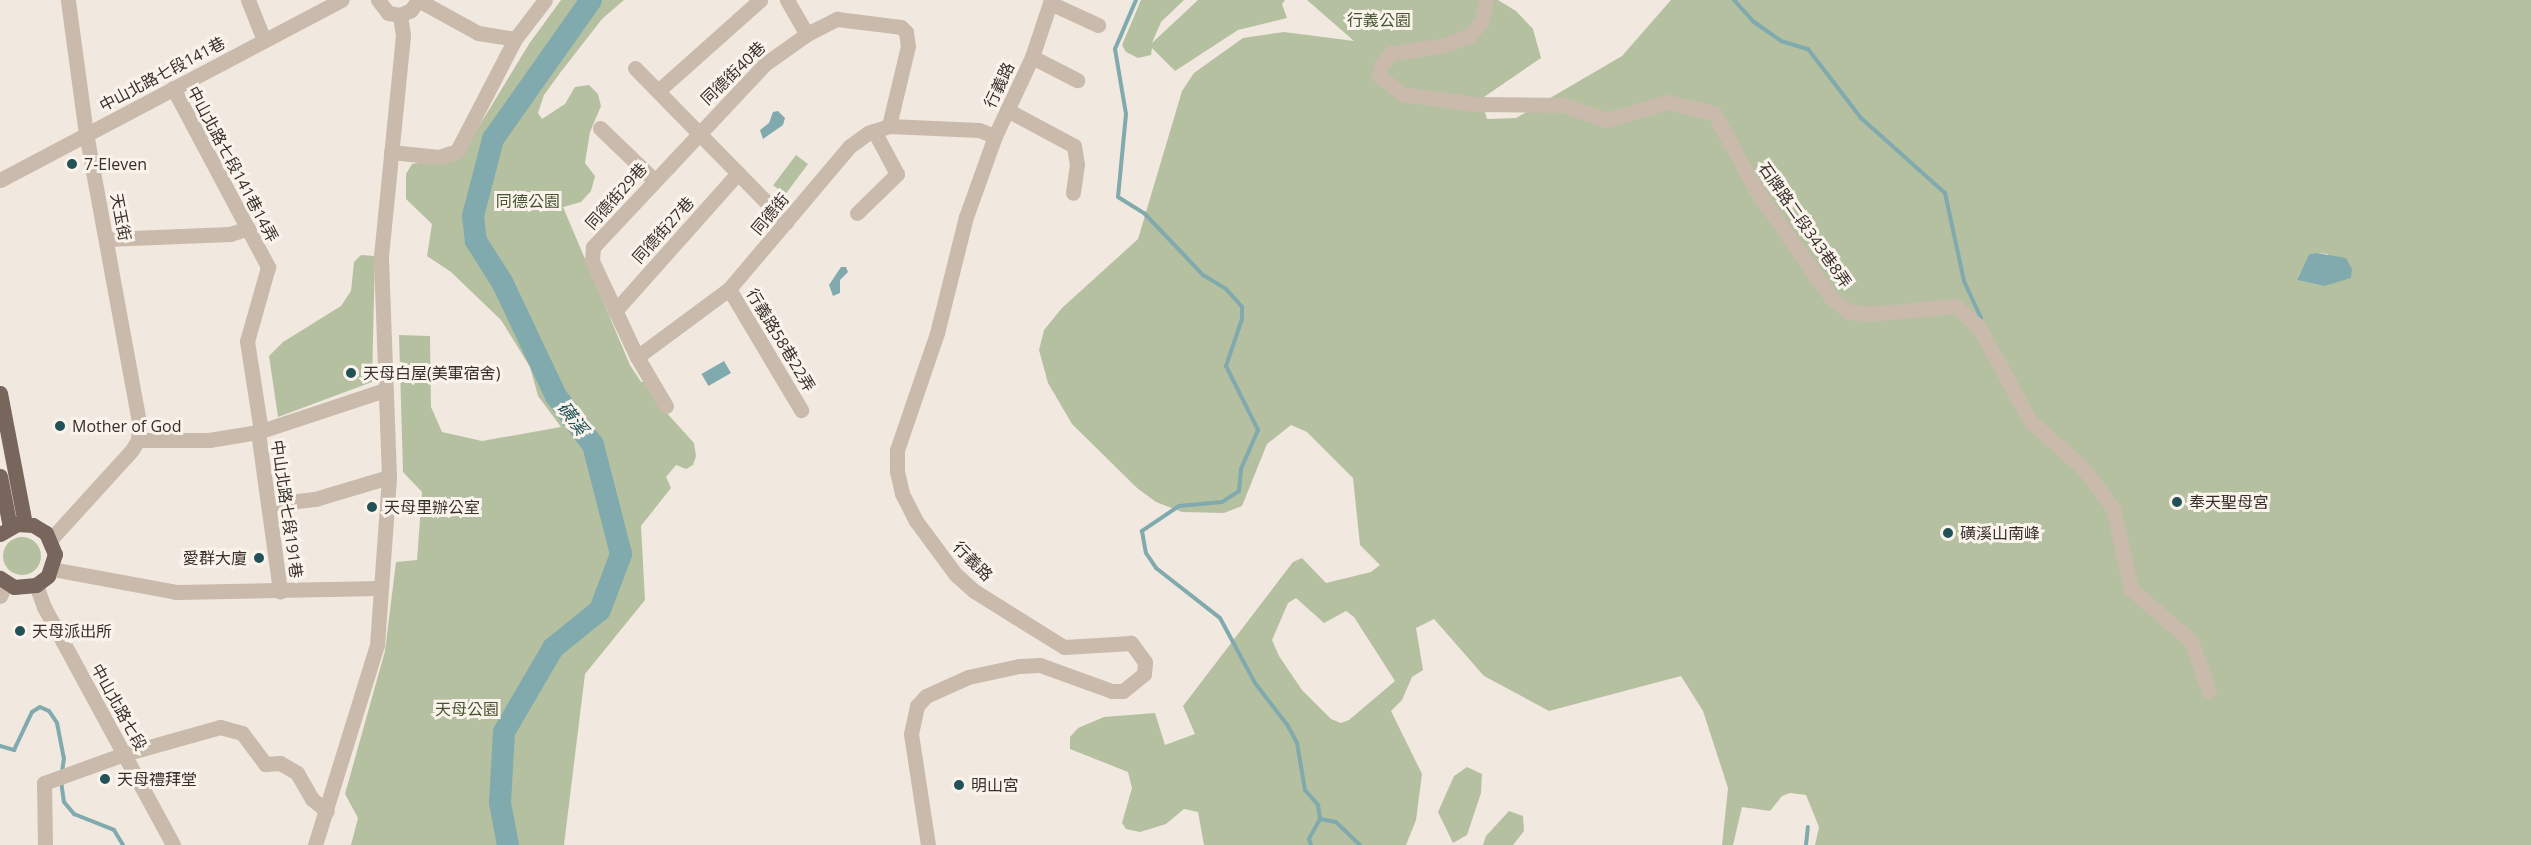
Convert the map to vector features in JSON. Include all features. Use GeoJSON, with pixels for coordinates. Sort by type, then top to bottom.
{"type":"FeatureCollection","features":[{"type":"Feature","properties":{"kind":"main road"},"geometry":{"type":"LineString","coordinates":[[0,393],[12,528]]}},
{"type":"Feature","properties":{"kind":"main road"},"geometry":{"type":"LineString","coordinates":[[0,476],[12,528]]}},
{"type":"Feature","properties":{"kind":"main road"},"geometry":{"type":"LineString","coordinates":[[2,586],[21,588],[36,585],[52,569],[55,554],[51,539],[40,528],[12,528]]}},
{"type":"Feature","properties":{"kind":"street","name":"天玉街"},"geometry":{"type":"LineString","coordinates":[[68,0],[86,134],[139,406],[138,440]]}},
{"type":"Feature","properties":{"kind":"street"},"geometry":{"type":"LineString","coordinates":[[248,0],[264,40]]}},
{"type":"Feature","properties":{"kind":"street","name":"中山北路七段141巷"},"geometry":{"type":"LineString","coordinates":[[0,180],[341,0]]}},
{"type":"Feature","properties":{"kind":"street"},"geometry":{"type":"LineString","coordinates":[[378,0],[388,13],[400,15],[411,10],[418,0],[478,33],[515,39]]}},
{"type":"Feature","properties":{"kind":"street"},"geometry":{"type":"LineString","coordinates":[[391,152],[439,157],[457,151],[515,39],[544,0]]}},
{"type":"Feature","properties":{"kind":"street"},"geometry":{"type":"LineString","coordinates":[[658,91],[760,0]]}},
{"type":"Feature","properties":{"kind":"street"},"geometry":{"type":"LineString","coordinates":[[787,0],[807,34]]}},
{"type":"Feature","properties":{"kind":"street","name":"石牌路二段343巷8弄"},"geometry":{"type":"LineString","coordinates":[[1486,0],[1482,21],[1469,36],[1441,46],[1391,52],[1381,65],[1379,76],[1402,94],[1474,104],[1564,105],[1606,120],[1667,102],[1714,113],[1756,190],[1832,299],[1849,312],[1870,314],[1955,306],[1979,327],[2030,422],[2084,469],[2113,508],[2131,589],[2191,641],[2209,691]]}},
{"type":"Feature","properties":{"kind":"street"},"geometry":{"type":"LineString","coordinates":[[1050,2],[1098,25]]}},
{"type":"Feature","properties":{"kind":"street","name":"行義路"},"geometry":{"type":"LineString","coordinates":[[926,844],[911,734],[915,712],[926,696],[968,677],[1040,664],[1112,691],[1123,692],[1144,674],[1145,662],[1131,643],[1064,647],[999,609],[956,575],[921,528],[902,493],[897,450],[937,333],[966,217],[995,136],[1032,57],[1050,2]]}},
{"type":"Feature","properties":{"kind":"street"},"geometry":{"type":"LineString","coordinates":[[315,845],[327,811],[342,751],[377,645],[378,588],[387,529],[389,477],[381,256],[404,35],[400,15]]}},
{"type":"Feature","properties":{"kind":"street","name":"同德街40巷"},"geometry":{"type":"LineString","coordinates":[[698,132],[765,64],[807,34],[837,19],[901,27],[906,32],[908,46],[882,128]]}},
{"type":"Feature","properties":{"kind":"street"},"geometry":{"type":"LineString","coordinates":[[1032,57],[1077,80]]}},
{"type":"Feature","properties":{"kind":"street"},"geometry":{"type":"LineString","coordinates":[[635,68],[786,222]]}},
{"type":"Feature","properties":{"kind":"street","name":"中山北路七段141巷14弄"},"geometry":{"type":"LineString","coordinates":[[173,88],[268,267],[247,341],[260,432]]}},
{"type":"Feature","properties":{"kind":"street"},"geometry":{"type":"LineString","coordinates":[[1007,110],[1074,146],[1077,165],[1073,193]]}},
{"type":"Feature","properties":{"kind":"street"},"geometry":{"type":"LineString","coordinates":[[600,128],[654,180]]}},
{"type":"Feature","properties":{"kind":"street"},"geometry":{"type":"LineString","coordinates":[[857,213],[897,174],[882,128],[979,130],[995,136]]}},
{"type":"Feature","properties":{"kind":"street","name":"同德街"},"geometry":{"type":"LineString","coordinates":[[637,357],[729,289],[850,146],[882,128]]}},
{"type":"Feature","properties":{"kind":"street","name":"同德街29巷"},"geometry":{"type":"LineString","coordinates":[[637,357],[591,254],[698,132]]}},
{"type":"Feature","properties":{"kind":"street","name":"同德街27巷"},"geometry":{"type":"LineString","coordinates":[[615,310],[738,173]]}},
{"type":"Feature","properties":{"kind":"street"},"geometry":{"type":"LineString","coordinates":[[107,239],[230,234],[248,228]]}},
{"type":"Feature","properties":{"kind":"street","name":"行義路58巷22弄"},"geometry":{"type":"LineString","coordinates":[[729,289],[801,410]]}},
{"type":"Feature","properties":{"kind":"street"},"geometry":{"type":"LineString","coordinates":[[637,357],[666,406]]}},
{"type":"Feature","properties":{"kind":"street"},"geometry":{"type":"LineString","coordinates":[[51,539],[138,440],[208,440],[260,432],[385,390]]}},
{"type":"Feature","properties":{"kind":"street","name":"中山北路七段191巷"},"geometry":{"type":"LineString","coordinates":[[260,432],[280,591]]}},
{"type":"Feature","properties":{"kind":"street"},"geometry":{"type":"LineString","coordinates":[[270,504],[315,499],[389,477]]}},
{"type":"Feature","properties":{"kind":"street","name":"中山北路七段191巷"},"geometry":{"type":"LineString","coordinates":[[52,569],[176,592],[378,588]]}},
{"type":"Feature","properties":{"kind":"street","name":"中山北路七段"},"geometry":{"type":"LineString","coordinates":[[36,585],[44,607],[173,845]]}},
{"type":"Feature","properties":{"kind":"street"},"geometry":{"type":"LineString","coordinates":[[45,845],[44,783],[124,754],[220,727],[242,733],[265,764],[280,763],[297,773],[312,800],[327,811]]}},
{"type":"Feature","properties":{"kind":"green space"},"geometry":{"type":"Polygon","coordinates":[[[561,0],[624,0],[602,19],[560,73],[544,95],[538,113],[542,119],[565,104],[575,87],[589,85],[598,94],[601,106],[590,132],[585,163],[595,176],[591,191],[581,202],[563,207],[630,365],[641,382],[647,381],[664,410],[694,443],[696,456],[693,465],[686,469],[676,465],[666,477],[671,488],[641,526],[645,600],[585,674],[564,845],[351,845],[358,818],[345,794],[385,651],[396,562],[417,560],[422,492],[403,472],[399,335],[430,336],[431,407],[442,432],[482,441],[561,427],[538,396],[530,367],[501,320],[451,272],[427,256],[432,224],[406,199],[406,174],[412,164],[462,154],[529,44],[561,0]]]}},
{"type":"Feature","properties":{"kind":"green space"},"geometry":{"type":"Polygon","coordinates":[[[1141,0],[1184,0],[1161,22],[1152,43],[1198,0],[1285,0],[1282,4],[1287,18],[1238,30],[1175,71],[1152,48],[1151,55],[1138,58],[1126,52],[1122,45],[1141,0]]]}},
{"type":"Feature","properties":{"kind":"green space","name":"行義公園"},"geometry":{"type":"Polygon","coordinates":[[[1307,0],[1498,0],[1516,11],[1533,29],[1541,58],[1481,99],[1487,119],[1516,118],[1622,56],[1671,0],[2531,0],[2531,845],[1815,845],[1819,827],[1806,795],[1790,793],[1782,796],[1770,811],[1742,807],[1733,845],[1722,845],[1728,788],[1703,711],[1681,676],[1549,711],[1484,676],[1434,619],[1416,628],[1423,670],[1412,677],[1402,700],[1391,711],[1422,774],[1416,820],[1406,845],[1204,845],[1198,812],[1184,809],[1166,824],[1140,832],[1126,829],[1122,823],[1132,788],[1128,772],[1070,749],[1070,737],[1078,728],[1104,717],[1155,713],[1165,745],[1195,734],[1183,706],[1293,562],[1302,558],[1326,583],[1371,572],[1380,565],[1360,545],[1353,478],[1307,432],[1291,425],[1267,444],[1242,506],[1224,513],[1182,512],[1156,502],[1137,488],[1072,424],[1048,383],[1039,350],[1044,330],[1062,308],[1138,239],[1182,91],[1194,73],[1243,38],[1284,32],[1354,41],[1307,0]],[[2309,254],[2297,280],[2324,286],[2328,254],[2309,254]],[[1296,598],[1288,603],[1272,640],[1279,656],[1302,690],[1331,719],[1341,723],[1349,720],[1395,681],[1354,617],[1346,611],[1324,623],[1296,598]]]}},
{"type":"Feature","properties":{"kind":"green space"},"geometry":{"type":"Polygon","coordinates":[[[796,155],[808,164],[785,194],[773,185],[796,155]]]}},
{"type":"Feature","properties":{"kind":"green space"},"geometry":{"type":"Polygon","coordinates":[[[361,255],[375,256],[372,382],[278,417],[269,356],[283,342],[341,306],[351,291],[354,262],[361,255]]]}},
{"type":"Feature","properties":{"kind":"green space"},"geometry":{"type":"Polygon","coordinates":[[[22,537],[36,542],[41,556],[36,570],[22,575],[8,570],[3,556],[8,542],[22,537]]]}},
{"type":"Feature","properties":{"kind":"green space"},"geometry":{"type":"Polygon","coordinates":[[[1467,767],[1482,774],[1481,793],[1467,835],[1453,843],[1438,812],[1454,776],[1467,767]]]}},
{"type":"Feature","properties":{"kind":"green space"},"geometry":{"type":"Polygon","coordinates":[[[1509,811],[1523,816],[1524,831],[1513,845],[1483,845],[1486,836],[1509,811]]]}},
{"type":"Feature","properties":{"kind":"water"},"geometry":{"type":"Polygon","coordinates":[[[778,111],[785,118],[783,125],[763,139],[760,130],[769,123],[773,112],[778,111]]]}},
{"type":"Feature","properties":{"kind":"water"},"geometry":{"type":"Polygon","coordinates":[[[2317,253],[2346,258],[2352,269],[2351,278],[2324,286],[2297,280],[2309,254],[2317,253]]]}},
{"type":"Feature","properties":{"kind":"water"},"geometry":{"type":"Polygon","coordinates":[[[841,267],[846,267],[848,272],[840,280],[840,293],[833,296],[829,285],[841,267]]]}},
{"type":"Feature","properties":{"kind":"water"},"geometry":{"type":"Polygon","coordinates":[[[724,361],[731,373],[708,386],[701,374],[724,361]]]}},
{"type":"Feature","properties":{"kind":"waterway","name":"磺溪"},"geometry":{"type":"LineString","coordinates":[[508,845],[500,803],[504,732],[553,648],[600,610],[621,554],[593,445],[556,396],[502,282],[476,241],[473,216],[493,139],[591,0]]}},
{"type":"Feature","properties":{"kind":"waterway"},"geometry":{"type":"LineString","coordinates":[[1136,0],[1115,49],[1126,114],[1118,197],[1144,213],[1203,275],[1226,289],[1242,307],[1242,319],[1226,366],[1258,430],[1241,469],[1239,491],[1222,502],[1179,506],[1142,531],[1146,553],[1156,568],[1220,618],[1255,683],[1288,726],[1297,743],[1305,790],[1318,805],[1320,819],[1309,839],[1311,845]]}},
{"type":"Feature","properties":{"kind":"waterway"},"geometry":{"type":"LineString","coordinates":[[1734,0],[1754,22],[1781,41],[1808,49],[1861,118],[1945,193],[1964,281],[1981,318]]}},
{"type":"Feature","properties":{"kind":"waterway"},"geometry":{"type":"LineString","coordinates":[[0,746],[14,750],[32,712],[40,707],[49,711],[57,723],[64,758],[62,773]]}},
{"type":"Feature","properties":{"kind":"waterway"},"geometry":{"type":"LineString","coordinates":[[61,781],[64,802],[74,814],[114,830],[123,845]]}},
{"type":"Feature","properties":{"kind":"waterway"},"geometry":{"type":"LineString","coordinates":[[1320,819],[1336,822],[1360,845]]}},
{"type":"Feature","properties":{"kind":"waterway"},"geometry":{"type":"LineString","coordinates":[[1806,845],[1808,827]]}},
{"type":"Feature","properties":{"kind":"place","name":"7-Eleven"},"geometry":{"type":"Point","coordinates":[72,164]}},
{"type":"Feature","properties":{"kind":"place","name":"天母白屋(美軍宿舍)"},"geometry":{"type":"Point","coordinates":[351,373]}},
{"type":"Feature","properties":{"kind":"place","name":"Mother of God"},"geometry":{"type":"Point","coordinates":[60,426]}},
{"type":"Feature","properties":{"kind":"place","name":"奉天聖母宮"},"geometry":{"type":"Point","coordinates":[2177,502]}},
{"type":"Feature","properties":{"kind":"place","name":"天母里辦公室"},"geometry":{"type":"Point","coordinates":[372,507]}},
{"type":"Feature","properties":{"kind":"place","name":"磺溪山南峰"},"geometry":{"type":"Point","coordinates":[1948,533]}},
{"type":"Feature","properties":{"kind":"place","name":"愛群大廈"},"geometry":{"type":"Point","coordinates":[259,558]}},
{"type":"Feature","properties":{"kind":"place","name":"天母派出所"},"geometry":{"type":"Point","coordinates":[20,631]}},
{"type":"Feature","properties":{"kind":"place","name":"天母禮拜堂"},"geometry":{"type":"Point","coordinates":[105,779]}},
{"type":"Feature","properties":{"kind":"place","name":"明山宮"},"geometry":{"type":"Point","coordinates":[959,785]}},
{"type":"Feature","properties":{"kind":"park label","name":"同德公園"},"geometry":{"type":"Point","coordinates":[528,201]}},
{"type":"Feature","properties":{"kind":"park label","name":"天母公園"},"geometry":{"type":"Point","coordinates":[467,709]}}]}
